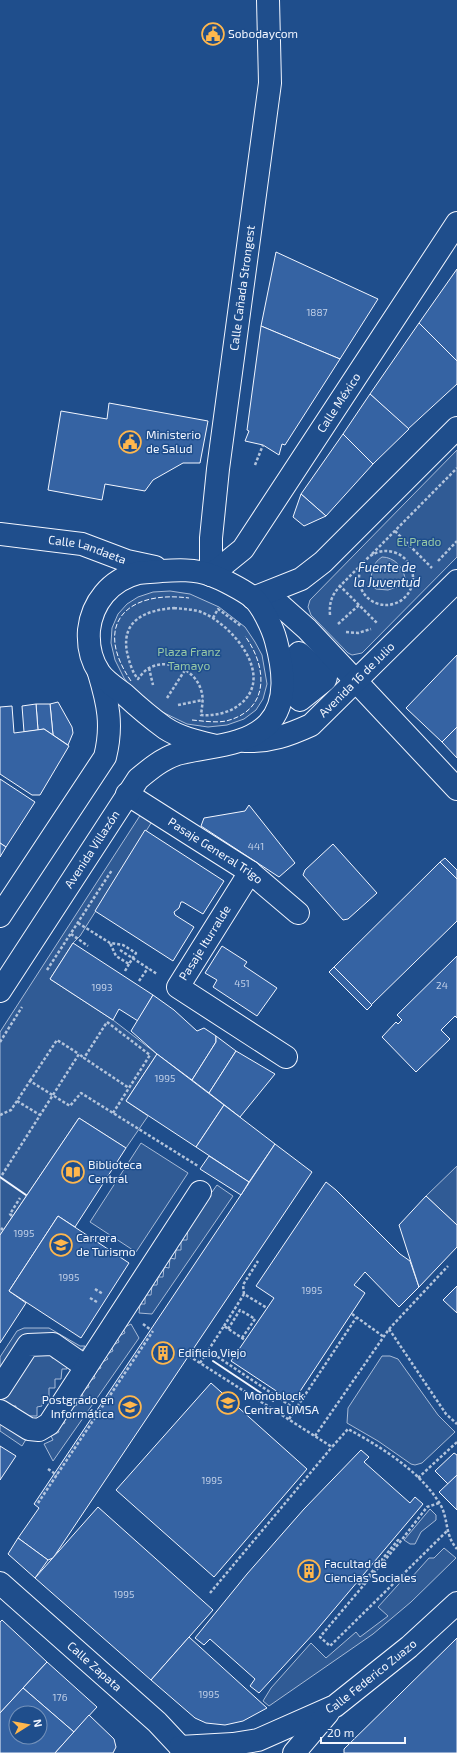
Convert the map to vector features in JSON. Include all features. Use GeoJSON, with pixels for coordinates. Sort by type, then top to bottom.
{"type":"FeatureCollection","features":[{"type":"Feature","properties":{"kind":"main road","name":"Calle Cañada Strongest"},"geometry":{"type":"LineString","coordinates":[[211,575],[211,538],[218,469],[270,83],[268,0]]}},
{"type":"Feature","properties":{"kind":"main road","name":"Calle México"},"geometry":{"type":"LineString","coordinates":[[211,575],[243,549],[457,223]]}},
{"type":"Feature","properties":{"kind":"main road"},"geometry":{"type":"LineString","coordinates":[[253,598],[301,578],[323,562],[457,428]]}},
{"type":"Feature","properties":{"kind":"main road","name":"Calle Landaeta"},"geometry":{"type":"LineString","coordinates":[[0,534],[82,544],[127,561],[172,570]]}},
{"type":"Feature","properties":{"kind":"main road"},"geometry":{"type":"LineString","coordinates":[[0,916],[105,757],[109,739],[110,717],[99,673],[90,651],[90,621],[98,601],[105,592],[123,580],[138,573],[172,570],[190,571],[211,575],[253,598],[280,605],[307,629],[354,682],[457,789]]}},
{"type":"Feature","properties":{"kind":"main road","name":"Avenida 16 de Julio"},"geometry":{"type":"LineString","coordinates":[[238,741],[261,742],[283,737],[311,725],[457,581]]}},
{"type":"Feature","properties":{"kind":"main road"},"geometry":{"type":"LineString","coordinates":[[99,673],[166,729],[194,741],[216,746],[238,741],[258,732],[269,723],[278,710],[282,694],[283,675],[274,634],[267,618],[253,598]]}},
{"type":"Feature","properties":{"kind":"main road","name":"Avenida Villazón"},"geometry":{"type":"LineString","coordinates":[[0,991],[138,779],[156,764],[176,755],[216,746]]}},
{"type":"Feature","properties":{"kind":"main road","name":"Pasaje General Trigo"},"geometry":{"type":"LineString","coordinates":[[127,794],[250,872],[298,914]]}},
{"type":"Feature","properties":{"kind":"main road","name":"Pasaje Iturralde"},"geometry":{"type":"LineString","coordinates":[[250,872],[178,987],[286,1057]]}},
{"type":"Feature","properties":{"kind":"main road"},"geometry":{"type":"LineString","coordinates":[[0,1411],[29,1429],[39,1430],[49,1424],[198,1182]]}},
{"type":"Feature","properties":{"kind":"main road"},"geometry":{"type":"LineString","coordinates":[[0,1388],[28,1345],[53,1344],[86,1366]]}},
{"type":"Feature","properties":{"kind":"main road","name":"Calle Zapata"},"geometry":{"type":"LineString","coordinates":[[0,1583],[157,1722],[179,1751]]}},
{"type":"Feature","properties":{"kind":"main road","name":"Calle Federico Zuazo"},"geometry":{"type":"LineString","coordinates":[[179,1751],[258,1740],[335,1706],[409,1647],[457,1603]]}},
{"type":"Feature","properties":{"kind":"main road"},"geometry":{"type":"LineString","coordinates":[[294,1753],[335,1706]]}},
{"type":"Feature","properties":{"kind":"path"},"geometry":{"type":"LineString","coordinates":[[256,465],[263,445]]}},
{"type":"Feature","properties":{"kind":"path"},"geometry":{"type":"LineString","coordinates":[[333,584],[340,586],[378,626],[358,633],[346,632],[330,615],[329,606],[332,595],[340,586],[457,468]]}},
{"type":"Feature","properties":{"kind":"path"},"geometry":{"type":"LineString","coordinates":[[395,531],[432,568],[457,541]]}},
{"type":"Feature","properties":{"kind":"path"},"geometry":{"type":"LineString","coordinates":[[364,562],[360,571],[359,580],[365,596],[380,605],[389,606],[397,604],[405,598],[410,592],[413,579],[411,566],[406,559],[398,553],[389,550],[370,556]]}},
{"type":"Feature","properties":{"kind":"path"},"geometry":{"type":"LineString","coordinates":[[338,624],[359,605]]}},
{"type":"Feature","properties":{"kind":"path"},"geometry":{"type":"LineString","coordinates":[[174,608],[195,611],[213,618],[234,634],[242,646],[248,657],[253,680],[250,692],[244,701],[234,709],[221,714],[201,715],[203,700],[200,688],[194,678],[185,670],[173,665],[161,665],[149,668],[138,679],[129,660],[126,645],[127,633],[132,624],[149,612],[174,608]]}},
{"type":"Feature","properties":{"kind":"path"},"geometry":{"type":"LineString","coordinates":[[213,618],[218,609],[243,629]]}},
{"type":"Feature","properties":{"kind":"path"},"geometry":{"type":"LineString","coordinates":[[325,616],[330,615]]}},
{"type":"Feature","properties":{"kind":"path"},"geometry":{"type":"LineString","coordinates":[[164,702],[185,670]]}},
{"type":"Feature","properties":{"kind":"path"},"geometry":{"type":"LineString","coordinates":[[173,706],[203,700]]}},
{"type":"Feature","properties":{"kind":"path"},"geometry":{"type":"LineString","coordinates":[[78,923],[110,943],[123,945],[136,953],[125,971]]}},
{"type":"Feature","properties":{"kind":"path"},"geometry":{"type":"LineString","coordinates":[[71,934],[88,946]]}},
{"type":"Feature","properties":{"kind":"path"},"geometry":{"type":"LineString","coordinates":[[110,943],[116,956],[129,964]]}},
{"type":"Feature","properties":{"kind":"path"},"geometry":{"type":"LineString","coordinates":[[120,950],[178,987]]}},
{"type":"Feature","properties":{"kind":"path"},"geometry":{"type":"LineString","coordinates":[[139,981],[148,968]]}},
{"type":"Feature","properties":{"kind":"path"},"geometry":{"type":"LineString","coordinates":[[84,1058],[106,1022],[150,1055],[113,1113]]}},
{"type":"Feature","properties":{"kind":"path"},"geometry":{"type":"LineString","coordinates":[[0,1115],[11,1110],[57,1040],[129,1088]]}},
{"type":"Feature","properties":{"kind":"path"},"geometry":{"type":"LineString","coordinates":[[2,1175],[79,1054]]}},
{"type":"Feature","properties":{"kind":"path"},"geometry":{"type":"LineString","coordinates":[[30,1081],[70,1106],[80,1092],[198,1166],[198,1182]]}},
{"type":"Feature","properties":{"kind":"path"},"geometry":{"type":"LineString","coordinates":[[16,1101],[40,1115]]}},
{"type":"Feature","properties":{"kind":"path"},"geometry":{"type":"LineString","coordinates":[[12,1216],[10,1214],[20,1198]]}},
{"type":"Feature","properties":{"kind":"path"},"geometry":{"type":"LineString","coordinates":[[200,1363],[244,1294],[243,1285],[258,1260]]}},
{"type":"Feature","properties":{"kind":"path"},"geometry":{"type":"LineString","coordinates":[[315,1436],[389,1329],[448,1266]]}},
{"type":"Feature","properties":{"kind":"path"},"geometry":{"type":"LineString","coordinates":[[244,1294],[267,1308]]}},
{"type":"Feature","properties":{"kind":"path"},"geometry":{"type":"LineString","coordinates":[[224,1326],[228,1329],[244,1339],[254,1319],[240,1310],[228,1329]]}},
{"type":"Feature","properties":{"kind":"path"},"geometry":{"type":"LineString","coordinates":[[352,1314],[384,1337]]}},
{"type":"Feature","properties":{"kind":"path"},"geometry":{"type":"LineString","coordinates":[[289,1419],[356,1318]]}},
{"type":"Feature","properties":{"kind":"path"},"geometry":{"type":"LineString","coordinates":[[389,1329],[446,1414],[457,1424]]}},
{"type":"Feature","properties":{"kind":"path"},"geometry":{"type":"LineString","coordinates":[[38,1503],[153,1331]]}},
{"type":"Feature","properties":{"kind":"path"},"geometry":{"type":"LineString","coordinates":[[209,1351],[295,1409]]}},
{"type":"Feature","properties":{"kind":"path"},"geometry":{"type":"LineString","coordinates":[[188,1356],[332,1447]]}},
{"type":"Feature","properties":{"kind":"path"},"geometry":{"type":"LineString","coordinates":[[210,1593],[348,1429],[378,1446],[418,1478],[439,1503],[445,1514],[447,1531],[452,1543],[457,1549]]}},
{"type":"Feature","properties":{"kind":"path"},"geometry":{"type":"LineString","coordinates":[[418,1478],[457,1442]]}},
{"type":"Feature","properties":{"kind":"path"},"geometry":{"type":"LineString","coordinates":[[48,1469],[57,1475]]}},
{"type":"Feature","properties":{"kind":"path"},"geometry":{"type":"LineString","coordinates":[[439,1503],[427,1507],[400,1542],[320,1637],[330,1646],[447,1531]]}},
{"type":"Feature","properties":{"kind":"path"},"geometry":{"type":"LineString","coordinates":[[358,1583],[361,1585],[398,1540],[400,1542]]}},
{"type":"Feature","properties":{"kind":"shaded area","name":"El Prado"},"geometry":{"type":"Polygon","coordinates":[[[457,450],[457,557],[362,653],[352,655],[348,653],[311,615],[308,607],[310,600],[457,450]]]}},
{"type":"Feature","properties":{"kind":"shaded area","name":"Plaza Franz Tamayo"},"geometry":{"type":"Polygon","coordinates":[[[170,591],[190,594],[219,607],[245,627],[255,642],[262,655],[267,684],[263,699],[256,710],[244,719],[227,725],[208,727],[187,724],[154,708],[136,694],[124,678],[115,660],[111,643],[112,628],[118,614],[127,604],[138,597],[153,592],[170,591]]]}},
{"type":"Feature","properties":{"kind":"shaded area"},"geometry":{"type":"Polygon","coordinates":[[[141,814],[153,820],[80,936],[73,943],[50,979],[113,1020],[157,1054],[126,1101],[148,1116],[126,1148],[79,1118],[0,1235],[0,1032],[141,814]]]}},
{"type":"Feature","properties":{"kind":"shaded area"},"geometry":{"type":"Polygon","coordinates":[[[141,1143],[188,1173],[136,1252],[90,1222],[141,1143]]]}},
{"type":"Feature","properties":{"kind":"shaded area"},"geometry":{"type":"Polygon","coordinates":[[[457,1166],[457,1225],[426,1196],[457,1166]]]}},
{"type":"Feature","properties":{"kind":"shaded area"},"geometry":{"type":"Polygon","coordinates":[[[217,1185],[233,1196],[152,1314],[139,1313],[140,1304],[145,1304],[145,1295],[151,1295],[152,1285],[157,1285],[158,1277],[163,1277],[164,1267],[169,1268],[170,1258],[175,1259],[176,1250],[181,1250],[181,1240],[187,1240],[188,1222],[199,1204],[206,1204],[207,1192],[212,1192],[217,1185]]]}},
{"type":"Feature","properties":{"kind":"shaded area"},"geometry":{"type":"Polygon","coordinates":[[[131,1324],[139,1338],[53,1461],[44,1444],[53,1440],[51,1436],[59,1432],[57,1427],[65,1423],[63,1418],[71,1413],[69,1409],[77,1405],[75,1400],[83,1396],[81,1391],[89,1387],[87,1382],[95,1378],[93,1372],[101,1368],[99,1364],[108,1359],[105,1355],[113,1351],[111,1346],[119,1342],[117,1337],[125,1333],[123,1328],[131,1324]]]}},
{"type":"Feature","properties":{"kind":"shaded area"},"geometry":{"type":"Polygon","coordinates":[[[24,1328],[49,1328],[80,1346],[85,1346],[79,1355],[48,1336],[0,1377],[0,1357],[17,1331],[24,1328]]]}},
{"type":"Feature","properties":{"kind":"shaded area"},"geometry":{"type":"Polygon","coordinates":[[[32,1349],[52,1349],[52,1358],[67,1358],[67,1369],[62,1369],[61,1379],[55,1379],[55,1388],[49,1388],[49,1398],[42,1397],[42,1406],[37,1407],[37,1416],[15,1416],[16,1406],[1,1406],[1,1396],[7,1396],[7,1387],[13,1378],[20,1378],[20,1368],[32,1349]]]}},
{"type":"Feature","properties":{"kind":"shaded area"},"geometry":{"type":"Polygon","coordinates":[[[382,1356],[390,1356],[398,1359],[438,1415],[455,1432],[422,1463],[415,1465],[411,1464],[378,1441],[347,1423],[348,1408],[382,1356]]]}},
{"type":"Feature","properties":{"kind":"shaded area"},"geometry":{"type":"Polygon","coordinates":[[[0,1419],[28,1436],[22,1446],[0,1431],[0,1419]]]}},
{"type":"Feature","properties":{"kind":"shaded area"},"geometry":{"type":"Polygon","coordinates":[[[430,1509],[436,1515],[436,1520],[421,1532],[415,1544],[410,1544],[404,1540],[430,1509]]]}},
{"type":"Feature","properties":{"kind":"shaded area"},"geometry":{"type":"Polygon","coordinates":[[[444,1548],[456,1558],[411,1602],[373,1634],[269,1706],[263,1701],[271,1688],[311,1643],[326,1658],[356,1632],[360,1637],[388,1616],[378,1607],[407,1575],[411,1578],[429,1558],[434,1558],[444,1548]]]}},
{"type":"Feature","properties":{"kind":"water","name":"Fuente de la Juventud"},"geometry":{"type":"Polygon","coordinates":[[[382,557],[386,557],[394,561],[402,570],[405,578],[400,586],[388,590],[376,589],[372,586],[372,570],[382,557]]]}},
{"type":"Feature","properties":{"kind":"building"},"geometry":{"type":"Polygon","coordinates":[[[276,252],[378,299],[340,359],[261,326],[276,252]]]}},
{"type":"Feature","properties":{"kind":"building"},"geometry":{"type":"Polygon","coordinates":[[[457,269],[457,364],[419,323],[457,269]]]}},
{"type":"Feature","properties":{"kind":"building"},"geometry":{"type":"Polygon","coordinates":[[[419,323],[457,361],[457,384],[408,429],[370,394],[419,323]]]}},
{"type":"Feature","properties":{"kind":"building"},"geometry":{"type":"Polygon","coordinates":[[[261,326],[340,359],[285,445],[282,444],[279,455],[263,445],[245,441],[249,431],[247,430],[261,326]]]}},
{"type":"Feature","properties":{"kind":"building"},"geometry":{"type":"Polygon","coordinates":[[[370,394],[409,429],[373,464],[343,434],[370,394]]]}},
{"type":"Feature","properties":{"kind":"building","name":"Ministerio de Salud"},"geometry":{"type":"Polygon","coordinates":[[[109,403],[208,421],[200,463],[183,463],[153,480],[145,491],[105,484],[102,500],[48,490],[61,411],[107,419],[109,403]]]}},
{"type":"Feature","properties":{"kind":"building"},"geometry":{"type":"Polygon","coordinates":[[[343,434],[373,464],[326,516],[301,494],[343,434]]]}},
{"type":"Feature","properties":{"kind":"building"},"geometry":{"type":"Polygon","coordinates":[[[301,494],[326,516],[304,526],[293,517],[301,494]]]}},
{"type":"Feature","properties":{"kind":"building"},"geometry":{"type":"Polygon","coordinates":[[[457,655],[457,727],[442,742],[406,708],[457,655]]]}},
{"type":"Feature","properties":{"kind":"building"},"geometry":{"type":"Polygon","coordinates":[[[58,702],[72,727],[73,733],[68,745],[53,735],[50,704],[58,702]]]}},
{"type":"Feature","properties":{"kind":"building"},"geometry":{"type":"Polygon","coordinates":[[[36,704],[50,704],[53,735],[44,729],[38,730],[36,704]]]}},
{"type":"Feature","properties":{"kind":"building"},"geometry":{"type":"Polygon","coordinates":[[[36,704],[38,730],[24,732],[22,706],[36,704]]]}},
{"type":"Feature","properties":{"kind":"building"},"geometry":{"type":"Polygon","coordinates":[[[12,706],[14,733],[44,729],[69,746],[40,795],[32,795],[0,774],[0,707],[12,706]]]}},
{"type":"Feature","properties":{"kind":"building"},"geometry":{"type":"Polygon","coordinates":[[[457,727],[457,758],[442,742],[457,727]]]}},
{"type":"Feature","properties":{"kind":"building"},"geometry":{"type":"Polygon","coordinates":[[[0,779],[35,802],[6,847],[0,843],[0,779]]]}},
{"type":"Feature","properties":{"kind":"building"},"geometry":{"type":"Polygon","coordinates":[[[249,805],[295,863],[279,877],[201,826],[204,818],[245,811],[249,805]]]}},
{"type":"Feature","properties":{"kind":"building"},"geometry":{"type":"Polygon","coordinates":[[[145,830],[224,881],[203,914],[183,902],[181,902],[179,908],[174,912],[175,915],[194,927],[173,961],[95,911],[145,830]]]}},
{"type":"Feature","properties":{"kind":"building"},"geometry":{"type":"Polygon","coordinates":[[[0,843],[6,847],[0,857],[0,843]]]}},
{"type":"Feature","properties":{"kind":"building"},"geometry":{"type":"Polygon","coordinates":[[[333,844],[377,893],[348,919],[343,920],[303,875],[305,870],[333,844]]]}},
{"type":"Feature","properties":{"kind":"building"},"geometry":{"type":"Polygon","coordinates":[[[445,858],[457,870],[457,879],[440,862],[445,858]]]}},
{"type":"Feature","properties":{"kind":"building"},"geometry":{"type":"Polygon","coordinates":[[[440,862],[457,879],[457,921],[371,1005],[334,967],[440,862]]]}},
{"type":"Feature","properties":{"kind":"building"},"geometry":{"type":"Polygon","coordinates":[[[73,943],[153,995],[138,1021],[119,1009],[113,1020],[50,979],[73,943]]]}},
{"type":"Feature","properties":{"kind":"building"},"geometry":{"type":"Polygon","coordinates":[[[222,946],[247,962],[244,966],[277,988],[257,1016],[213,987],[217,980],[205,973],[222,946]]]}},
{"type":"Feature","properties":{"kind":"building"},"geometry":{"type":"Polygon","coordinates":[[[457,956],[457,1018],[455,1016],[441,1030],[450,1039],[416,1072],[382,1037],[396,1022],[398,1024],[402,1020],[397,1015],[457,956]]]}},
{"type":"Feature","properties":{"kind":"building"},"geometry":{"type":"Polygon","coordinates":[[[334,967],[372,1005],[367,1010],[329,972],[334,967]]]}},
{"type":"Feature","properties":{"kind":"building"},"geometry":{"type":"Polygon","coordinates":[[[153,995],[174,1010],[197,1031],[204,1028],[216,1036],[216,1042],[192,1080],[157,1054],[131,1031],[153,995]]]}},
{"type":"Feature","properties":{"kind":"building"},"geometry":{"type":"Polygon","coordinates":[[[216,1036],[236,1051],[209,1093],[192,1080],[216,1042],[216,1036]]]}},
{"type":"Feature","properties":{"kind":"building"},"geometry":{"type":"Polygon","coordinates":[[[236,1051],[275,1074],[240,1117],[209,1093],[236,1051]]]}},
{"type":"Feature","properties":{"kind":"building"},"geometry":{"type":"Polygon","coordinates":[[[157,1054],[224,1105],[196,1147],[126,1101],[157,1054]]]}},
{"type":"Feature","properties":{"kind":"building"},"geometry":{"type":"Polygon","coordinates":[[[224,1105],[275,1144],[249,1182],[196,1147],[224,1105]]]}},
{"type":"Feature","properties":{"kind":"building"},"geometry":{"type":"Polygon","coordinates":[[[79,1118],[126,1148],[75,1227],[58,1216],[9,1291],[26,1303],[0,1343],[0,1235],[79,1118]]]}},
{"type":"Feature","properties":{"kind":"building","name":"Edificio Viejo"},"geometry":{"type":"Polygon","coordinates":[[[275,1144],[312,1172],[53,1558],[48,1560],[18,1538],[39,1508],[34,1504],[275,1144]]]}},
{"type":"Feature","properties":{"kind":"building"},"geometry":{"type":"Polygon","coordinates":[[[209,1156],[249,1182],[241,1195],[200,1169],[209,1156]]]}},
{"type":"Feature","properties":{"kind":"building"},"geometry":{"type":"Polygon","coordinates":[[[326,1182],[336,1190],[400,1254],[410,1261],[419,1287],[399,1307],[365,1272],[354,1285],[365,1293],[293,1402],[231,1361],[274,1298],[256,1286],[326,1182]]]}},
{"type":"Feature","properties":{"kind":"building"},"geometry":{"type":"Polygon","coordinates":[[[426,1196],[457,1225],[457,1247],[419,1287],[399,1225],[426,1196]]]}},
{"type":"Feature","properties":{"kind":"building"},"geometry":{"type":"Polygon","coordinates":[[[58,1216],[129,1263],[81,1338],[9,1291],[58,1216]]]}},
{"type":"Feature","properties":{"kind":"building"},"geometry":{"type":"Polygon","coordinates":[[[457,1286],[457,1313],[443,1300],[457,1286]]]}},
{"type":"Feature","properties":{"kind":"building"},"geometry":{"type":"Polygon","coordinates":[[[211,1383],[307,1469],[214,1577],[116,1490],[211,1383]]]}},
{"type":"Feature","properties":{"kind":"building"},"geometry":{"type":"Polygon","coordinates":[[[0,1446],[16,1456],[0,1480],[0,1446]]]}},
{"type":"Feature","properties":{"kind":"building","name":"Facultad de Ciencias Sociales"},"geometry":{"type":"Polygon","coordinates":[[[361,1450],[369,1457],[364,1462],[410,1503],[415,1497],[423,1504],[315,1632],[259,1693],[250,1686],[255,1679],[210,1639],[204,1645],[195,1638],[247,1574],[304,1509],[361,1450]]]}},
{"type":"Feature","properties":{"kind":"building"},"geometry":{"type":"Polygon","coordinates":[[[454,1453],[457,1455],[457,1475],[448,1484],[435,1471],[454,1453]]]}},
{"type":"Feature","properties":{"kind":"building"},"geometry":{"type":"Polygon","coordinates":[[[457,1475],[457,1510],[439,1492],[457,1475]]]}},
{"type":"Feature","properties":{"kind":"building"},"geometry":{"type":"Polygon","coordinates":[[[98,1507],[213,1610],[151,1680],[35,1578],[98,1507]]]}},
{"type":"Feature","properties":{"kind":"building"},"geometry":{"type":"Polygon","coordinates":[[[18,1538],[48,1560],[35,1578],[8,1554],[18,1538]]]}},
{"type":"Feature","properties":{"kind":"building"},"geometry":{"type":"Polygon","coordinates":[[[2,1620],[47,1662],[0,1713],[0,1622],[2,1620]]]}},
{"type":"Feature","properties":{"kind":"building"},"geometry":{"type":"Polygon","coordinates":[[[189,1637],[267,1708],[243,1721],[225,1725],[206,1723],[195,1718],[151,1680],[189,1637]]]}},
{"type":"Feature","properties":{"kind":"building"},"geometry":{"type":"Polygon","coordinates":[[[457,1638],[457,1753],[344,1753],[344,1749],[457,1638]]]}},
{"type":"Feature","properties":{"kind":"building"},"geometry":{"type":"Polygon","coordinates":[[[47,1662],[97,1707],[74,1732],[48,1710],[48,1705],[43,1705],[23,1688],[47,1662]]]}},
{"type":"Feature","properties":{"kind":"building"},"geometry":{"type":"Polygon","coordinates":[[[23,1688],[43,1705],[8,1705],[8,1745],[48,1745],[48,1710],[74,1732],[55,1753],[0,1753],[0,1713],[23,1688]]]}},
{"type":"Feature","properties":{"kind":"building"},"geometry":{"type":"Polygon","coordinates":[[[89,1715],[114,1739],[116,1747],[113,1753],[55,1753],[89,1715]]]}},
{"type":"Feature","properties":{"kind":"fence"},"geometry":{"type":"LineString","coordinates":[[131,681],[120,661],[115,643],[116,628],[122,615],[133,606],[148,600],[167,597],[189,598]]}},
{"type":"Feature","properties":{"kind":"fence"},"geometry":{"type":"LineString","coordinates":[[192,720],[214,722],[226,721],[241,715],[251,707],[258,697],[261,686],[261,673],[258,660],[245,636]]}},
{"type":"Feature","properties":{"kind":"wall"},"geometry":{"type":"LineString","coordinates":[[0,1177],[26,1195]]}},
{"type":"Feature","properties":{"kind":"wall"},"geometry":{"type":"LineString","coordinates":[[213,1361],[273,1401]]}},
{"type":"Feature","properties":{"kind":"place","name":"Sobodaycom"},"geometry":{"type":"Point","coordinates":[213,34]}},
{"type":"Feature","properties":{"kind":"place","name":"Ministerio de Salud"},"geometry":{"type":"Point","coordinates":[130,442]}},
{"type":"Feature","properties":{"kind":"place","name":"Biblioteca Central"},"geometry":{"type":"Point","coordinates":[73,1172]}},
{"type":"Feature","properties":{"kind":"place","name":"Carrera de Turismo"},"geometry":{"type":"Point","coordinates":[61,1245]}},
{"type":"Feature","properties":{"kind":"place","name":"Edificio Viejo"},"geometry":{"type":"Point","coordinates":[163,1353]}},
{"type":"Feature","properties":{"kind":"place","name":"Monoblock Central UMSA"},"geometry":{"type":"Point","coordinates":[228,1403]}},
{"type":"Feature","properties":{"kind":"place","name":"Postgrado en Informática"},"geometry":{"type":"Point","coordinates":[130,1407]}},
{"type":"Feature","properties":{"kind":"place","name":"Facultad de Ciencias Sociales"},"geometry":{"type":"Point","coordinates":[309,1571]}}]}
